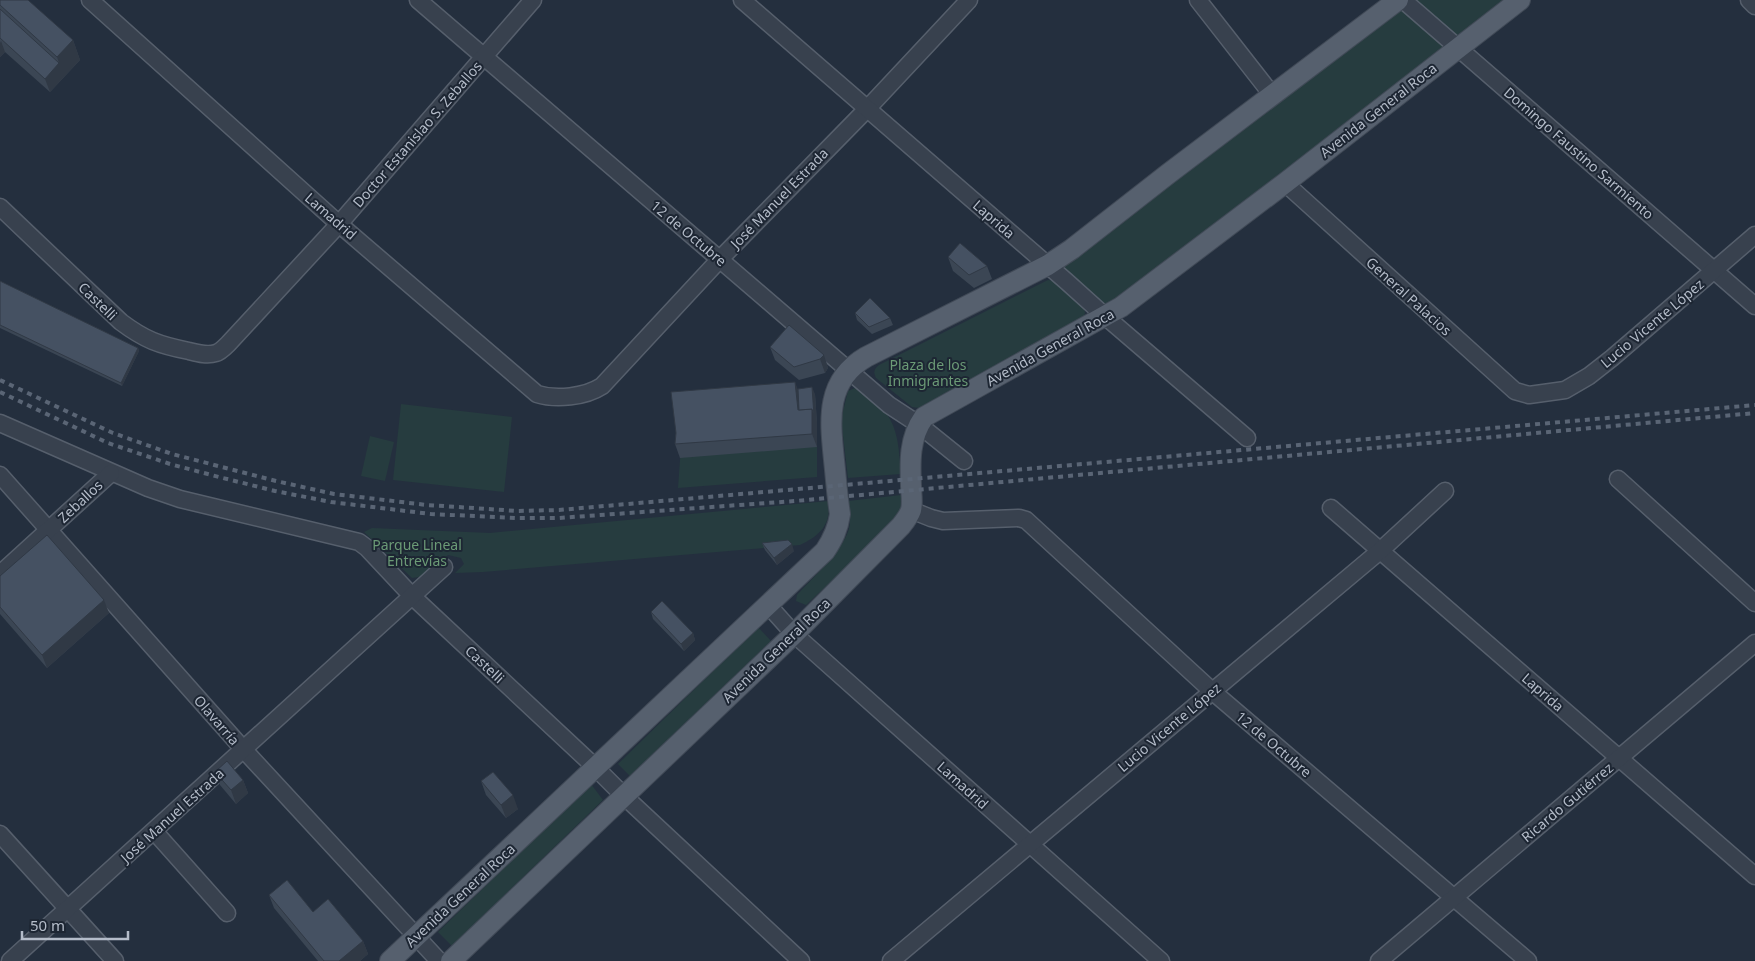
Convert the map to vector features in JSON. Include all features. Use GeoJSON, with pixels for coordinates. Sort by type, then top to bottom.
{"type":"FeatureCollection","features":[{"type":"Feature","properties":{"kind":"main road","name":"Avenida General Roca"},"geometry":{"type":"LineString","coordinates":[[390,961],[769,606],[825,551],[839,526],[840,514],[831,411],[835,394],[849,369],[866,357],[1048,265],[1072,250],[1168,174],[1398,0]]}},
{"type":"Feature","properties":{"kind":"main road","name":"Avenida General Roca"},"geometry":{"type":"LineString","coordinates":[[918,424],[930,412],[1106,317],[1121,307],[1285,184],[1520,0]]}},
{"type":"Feature","properties":{"kind":"main road"},"geometry":{"type":"LineString","coordinates":[[911,510],[910,457],[913,438],[918,424]]}},
{"type":"Feature","properties":{"kind":"main road","name":"Avenida General Roca"},"geometry":{"type":"LineString","coordinates":[[451,961],[794,634],[901,526],[911,510]]}},
{"type":"Feature","properties":{"kind":"street","name":"Lamadrid"},"geometry":{"type":"LineString","coordinates":[[90,0],[338,224],[537,394],[552,398],[588,393]]}},
{"type":"Feature","properties":{"kind":"street","name":"12 de Octubre"},"geometry":{"type":"LineString","coordinates":[[418,0],[890,405],[918,424],[964,461]]}},
{"type":"Feature","properties":{"kind":"street","name":"Doctor Estanislao S. Zeballos"},"geometry":{"type":"LineString","coordinates":[[217,353],[228,344],[338,224],[533,0]]}},
{"type":"Feature","properties":{"kind":"street","name":"Laprida"},"geometry":{"type":"LineString","coordinates":[[742,0],[1247,438]]}},
{"type":"Feature","properties":{"kind":"street"},"geometry":{"type":"LineString","coordinates":[[1198,0],[1273,96]]}},
{"type":"Feature","properties":{"kind":"street","name":"Domingo Faustino Sarmiento"},"geometry":{"type":"LineString","coordinates":[[1403,0],[1755,306]]}},
{"type":"Feature","properties":{"kind":"street"},"geometry":{"type":"LineString","coordinates":[[1749,0],[1755,6]]}},
{"type":"Feature","properties":{"kind":"street","name":"José Manuel Estrada"},"geometry":{"type":"LineString","coordinates":[[588,393],[602,386],[720,259],[867,109],[962,2]]}},
{"type":"Feature","properties":{"kind":"street","name":"General Palacios"},"geometry":{"type":"LineString","coordinates":[[1285,184],[1515,391],[1529,395],[1540,394]]}},
{"type":"Feature","properties":{"kind":"street","name":"Castelli"},"geometry":{"type":"LineString","coordinates":[[0,207],[121,322],[140,336],[157,344],[172,348],[205,354],[217,353]]}},
{"type":"Feature","properties":{"kind":"street","name":"Lucio Vicente López"},"geometry":{"type":"LineString","coordinates":[[1540,394],[1571,387],[1589,376],[1755,235]]}},
{"type":"Feature","properties":{"kind":"street","name":"Castelli"},"geometry":{"type":"LineString","coordinates":[[0,423],[110,473],[180,499],[302,530],[360,542],[412,596],[801,961]]}},
{"type":"Feature","properties":{"kind":"street","name":"Zeballos"},"geometry":{"type":"LineString","coordinates":[[49,530],[110,473]]}},
{"type":"Feature","properties":{"kind":"street","name":"Olavarría"},"geometry":{"type":"LineString","coordinates":[[0,475],[244,750],[439,961]]}},
{"type":"Feature","properties":{"kind":"street"},"geometry":{"type":"LineString","coordinates":[[1618,479],[1755,603]]}},
{"type":"Feature","properties":{"kind":"street","name":"Lucio Vicente López"},"geometry":{"type":"LineString","coordinates":[[891,961],[1381,550],[1445,492]]}},
{"type":"Feature","properties":{"kind":"street","name":"Laprida"},"geometry":{"type":"LineString","coordinates":[[1331,508],[1755,876]]}},
{"type":"Feature","properties":{"kind":"street","name":"12 de Octubre"},"geometry":{"type":"LineString","coordinates":[[911,510],[943,521],[1019,518],[1026,520],[1212,691],[1528,961]]}},
{"type":"Feature","properties":{"kind":"street"},"geometry":{"type":"LineString","coordinates":[[0,574],[49,530]]}},
{"type":"Feature","properties":{"kind":"street","name":"José Manuel Estrada"},"geometry":{"type":"LineString","coordinates":[[10,961],[444,567]]}},
{"type":"Feature","properties":{"kind":"street","name":"Lamadrid"},"geometry":{"type":"LineString","coordinates":[[769,606],[794,634],[1162,961]]}},
{"type":"Feature","properties":{"kind":"street","name":"Ricardo Gutiérrez"},"geometry":{"type":"LineString","coordinates":[[1379,961],[1755,643]]}},
{"type":"Feature","properties":{"kind":"street"},"geometry":{"type":"LineString","coordinates":[[154,831],[227,913]]}},
{"type":"Feature","properties":{"kind":"street"},"geometry":{"type":"LineString","coordinates":[[0,834],[115,961]]}},
{"type":"Feature","properties":{"kind":"green space"},"geometry":{"type":"Polygon","coordinates":[[[1398,0],[1516,0],[1106,317],[1048,265],[1398,0]]]}},
{"type":"Feature","properties":{"kind":"green space","name":"Plaza de los Inmigrantes"},"geometry":{"type":"Polygon","coordinates":[[[1048,280],[1053,281],[1083,307],[1085,312],[1084,319],[925,407],[912,407],[876,378],[874,371],[879,365],[1048,280]]]}},
{"type":"Feature","properties":{"kind":"green space"},"geometry":{"type":"Polygon","coordinates":[[[855,388],[880,406],[894,427],[898,442],[901,474],[848,478],[841,419],[848,391],[855,388]]]}},
{"type":"Feature","properties":{"kind":"green space"},"geometry":{"type":"Polygon","coordinates":[[[401,404],[512,417],[504,492],[393,480],[401,404]]]}},
{"type":"Feature","properties":{"kind":"green space"},"geometry":{"type":"Polygon","coordinates":[[[817,423],[817,477],[678,488],[681,446],[817,423]]]}},
{"type":"Feature","properties":{"kind":"green space"},"geometry":{"type":"Polygon","coordinates":[[[370,436],[394,442],[385,481],[361,476],[370,436]]]}},
{"type":"Feature","properties":{"kind":"green space"},"geometry":{"type":"Polygon","coordinates":[[[901,495],[904,506],[899,518],[806,605],[796,601],[797,595],[844,541],[850,524],[848,501],[901,495]]]}},
{"type":"Feature","properties":{"kind":"green space","name":"Parque Lineal Entrevías"},"geometry":{"type":"Polygon","coordinates":[[[828,501],[828,517],[823,529],[813,538],[800,545],[455,573],[464,564],[461,558],[448,555],[426,576],[412,578],[364,532],[372,528],[490,533],[828,501]]]}},
{"type":"Feature","properties":{"kind":"green space"},"geometry":{"type":"Polygon","coordinates":[[[758,627],[771,641],[630,776],[618,764],[758,627]]]}},
{"type":"Feature","properties":{"kind":"green space"},"geometry":{"type":"Polygon","coordinates":[[[591,784],[603,800],[452,946],[438,932],[591,784]]]}},
{"type":"Feature","properties":{"kind":"building"},"geometry":{"type":"Polygon","coordinates":[[[0,0],[28,0],[73,40],[57,57],[0,5],[0,0]]]}},
{"type":"Feature","properties":{"kind":"building"},"geometry":{"type":"Polygon","coordinates":[[[0,9],[59,63],[45,79],[0,38],[0,9]]]}},
{"type":"Feature","properties":{"kind":"building"},"geometry":{"type":"Polygon","coordinates":[[[960,243],[987,266],[969,275],[948,257],[960,243]]]}},
{"type":"Feature","properties":{"kind":"building"},"geometry":{"type":"Polygon","coordinates":[[[0,281],[138,348],[121,383],[0,325],[0,281]]]}},
{"type":"Feature","properties":{"kind":"building"},"geometry":{"type":"Polygon","coordinates":[[[870,298],[890,318],[869,327],[855,313],[870,298]]]}},
{"type":"Feature","properties":{"kind":"building"},"geometry":{"type":"Polygon","coordinates":[[[789,325],[824,355],[820,359],[794,367],[770,347],[789,325]]]}},
{"type":"Feature","properties":{"kind":"building"},"geometry":{"type":"Polygon","coordinates":[[[795,382],[798,410],[812,409],[812,434],[675,444],[676,433],[671,392],[795,382]]]}},
{"type":"Feature","properties":{"kind":"building"},"geometry":{"type":"Polygon","coordinates":[[[812,387],[814,416],[812,409],[799,410],[798,389],[812,387]]]}},
{"type":"Feature","properties":{"kind":"building"},"geometry":{"type":"Polygon","coordinates":[[[47,535],[104,600],[42,655],[0,607],[0,576],[47,535]]]}},
{"type":"Feature","properties":{"kind":"building"},"geometry":{"type":"Polygon","coordinates":[[[788,540],[792,544],[774,558],[762,543],[788,540]]]}},
{"type":"Feature","properties":{"kind":"building"},"geometry":{"type":"Polygon","coordinates":[[[662,601],[693,633],[681,644],[651,612],[662,601]]]}},
{"type":"Feature","properties":{"kind":"building"},"geometry":{"type":"Polygon","coordinates":[[[227,761],[243,780],[231,790],[215,772],[227,761]]]}},
{"type":"Feature","properties":{"kind":"building"},"geometry":{"type":"Polygon","coordinates":[[[493,772],[513,795],[501,805],[481,781],[493,772]]]}},
{"type":"Feature","properties":{"kind":"building"},"geometry":{"type":"Polygon","coordinates":[[[287,880],[313,912],[328,899],[363,941],[339,961],[324,961],[269,895],[287,880]]]}},
{"type":"Feature","properties":{"kind":"railway"},"geometry":{"type":"LineString","coordinates":[[0,380],[113,433],[172,454],[276,481],[334,494],[427,505],[518,511],[559,510],[1755,405]]}},
{"type":"Feature","properties":{"kind":"railway"},"geometry":{"type":"LineString","coordinates":[[0,392],[108,443],[170,464],[275,491],[331,502],[431,514],[516,518],[559,518],[795,501],[1755,413]]}}]}
